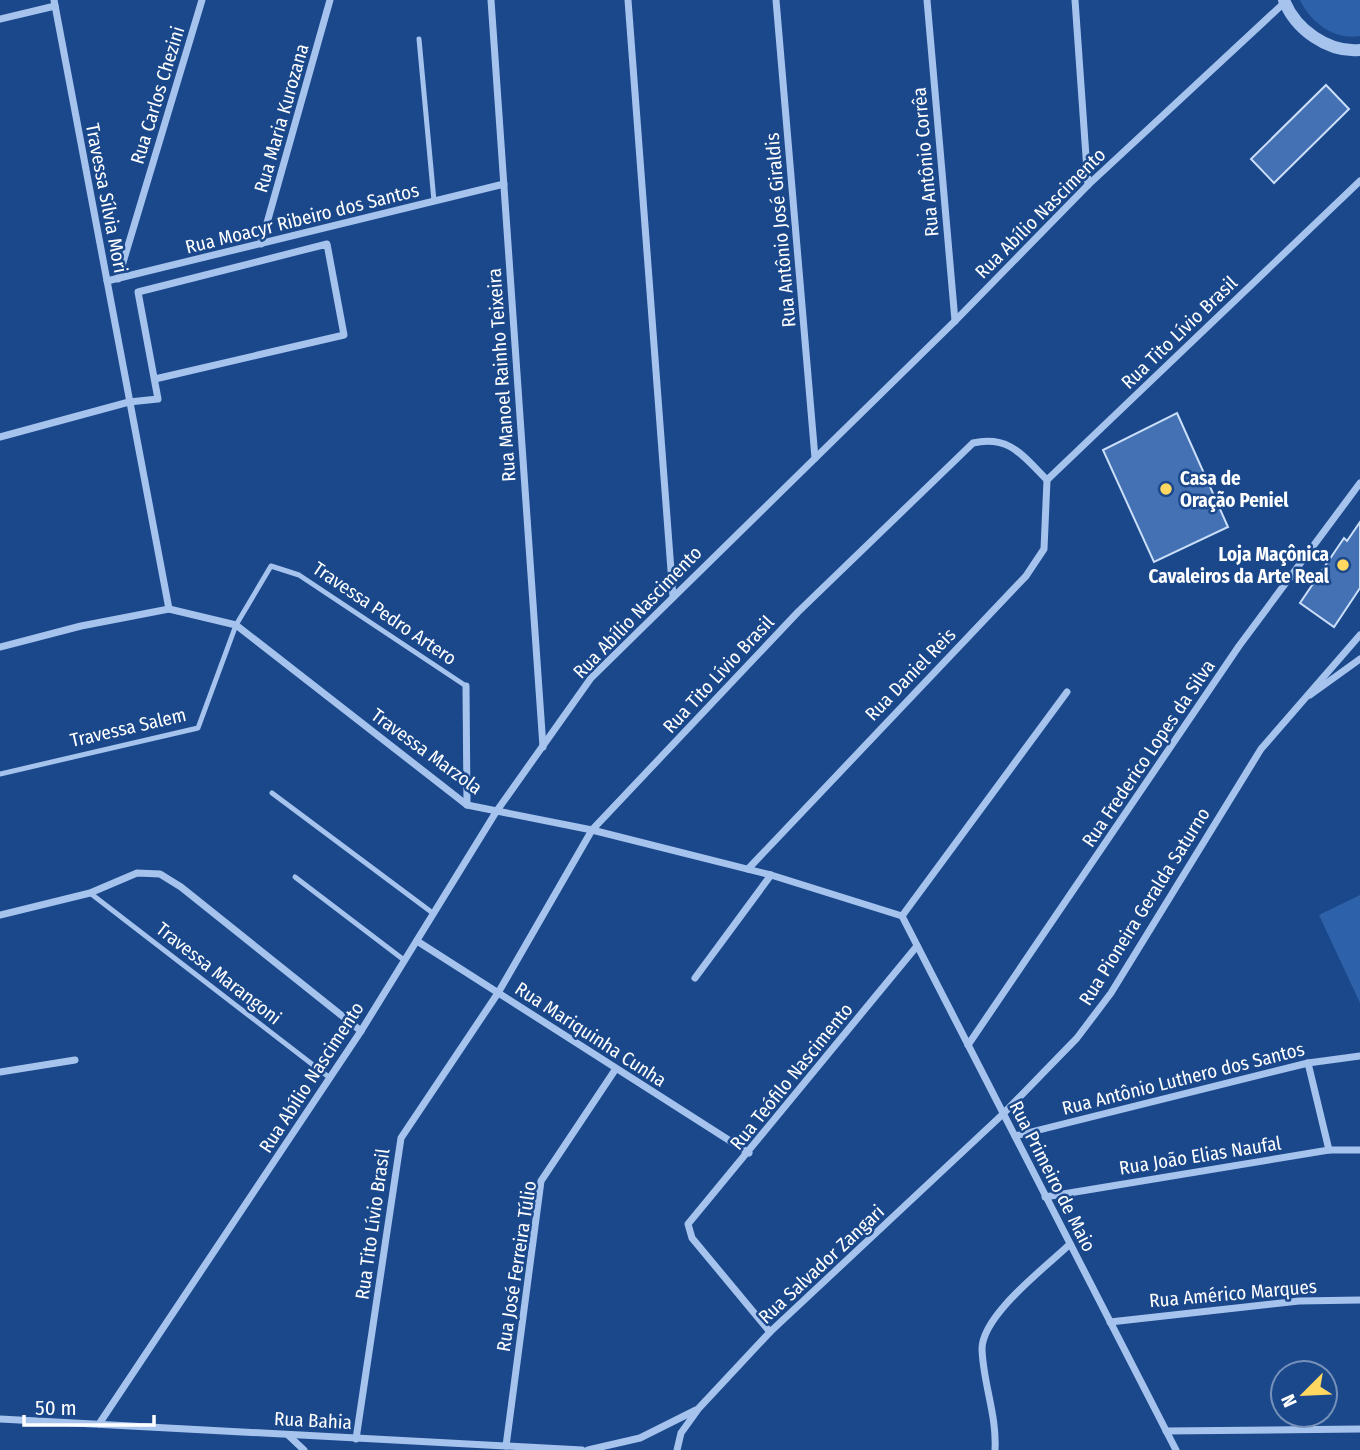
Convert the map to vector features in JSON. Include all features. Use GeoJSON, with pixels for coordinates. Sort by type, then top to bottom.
{"type":"FeatureCollection","features":[{"type":"Feature","properties":{"kind":"street","name":"Rua Carlos Chezini"},"geometry":{"type":"LineString","coordinates":[[118,279],[202,0]]}},
{"type":"Feature","properties":{"kind":"street","name":"Rua Maria Kurozana"},"geometry":{"type":"LineString","coordinates":[[261,244],[330,0]]}},
{"type":"Feature","properties":{"kind":"street","name":"Rua Manoel Rainho Teixeira"},"geometry":{"type":"LineString","coordinates":[[491,0],[543,748]]}},
{"type":"Feature","properties":{"kind":"street"},"geometry":{"type":"LineString","coordinates":[[628,0],[673,597]]}},
{"type":"Feature","properties":{"kind":"street","name":"Rua Antônio José Giraldis"},"geometry":{"type":"LineString","coordinates":[[776,0],[815,458]]}},
{"type":"Feature","properties":{"kind":"street","name":"Rua Antônio Corrêa"},"geometry":{"type":"LineString","coordinates":[[927,0],[955,321]]}},
{"type":"Feature","properties":{"kind":"street"},"geometry":{"type":"LineString","coordinates":[[1075,0],[1088,185]]}},
{"type":"Feature","properties":{"kind":"street"},"geometry":{"type":"LineString","coordinates":[[1284,1],[1301,28],[1327,45],[1358,53]]}},
{"type":"Feature","properties":{"kind":"street","name":"Rua Abílio Nascimento"},"geometry":{"type":"LineString","coordinates":[[99,1424],[361,1031],[496,812],[591,678],[955,321],[1088,185],[1284,1]]}},
{"type":"Feature","properties":{"kind":"street"},"geometry":{"type":"LineString","coordinates":[[0,19],[54,3]]}},
{"type":"Feature","properties":{"kind":"street","name":"Travessa Sílvia Mori"},"geometry":{"type":"LineString","coordinates":[[54,3],[169,609]]}},
{"type":"Feature","properties":{"kind":"street","name":"Rua Tito Lívio Brasil"},"geometry":{"type":"LineString","coordinates":[[356,1439],[401,1138],[498,993],[593,830],[798,612],[974,443],[994,439],[1009,446],[1047,480],[1360,181]]}},
{"type":"Feature","properties":{"kind":"street","name":"Rua Moacyr Ribeiro dos Santos"},"geometry":{"type":"LineString","coordinates":[[107,281],[504,184]]}},
{"type":"Feature","properties":{"kind":"street"},"geometry":{"type":"LineString","coordinates":[[0,437],[129,402],[158,399],[138,292],[327,244],[344,335],[155,379]]}},
{"type":"Feature","properties":{"kind":"street","name":"Rua Daniel Reis"},"geometry":{"type":"LineString","coordinates":[[748,869],[1026,576],[1044,550],[1047,480]]}},
{"type":"Feature","properties":{"kind":"street","name":"Rua Frederico Lopes da Silva"},"geometry":{"type":"LineString","coordinates":[[968,1045],[1239,646],[1360,484]]}},
{"type":"Feature","properties":{"kind":"street","name":"Travessa Marzola"},"geometry":{"type":"LineString","coordinates":[[0,647],[81,626],[169,609],[236,625],[467,805],[593,830],[748,869],[902,916]]}},
{"type":"Feature","properties":{"kind":"street","name":"Rua Pioneira Geralda Saturno"},"geometry":{"type":"LineString","coordinates":[[1003,1114],[1077,1038],[1111,993],[1261,749],[1360,635]]}},
{"type":"Feature","properties":{"kind":"street","name":"Rua Pioneira Geralda Saturno"},"geometry":{"type":"LineString","coordinates":[[1298,704],[1360,659]]}},
{"type":"Feature","properties":{"kind":"street"},"geometry":{"type":"LineString","coordinates":[[466,686],[467,805]]}},
{"type":"Feature","properties":{"kind":"street"},"geometry":{"type":"LineString","coordinates":[[902,916],[1067,692]]}},
{"type":"Feature","properties":{"kind":"street"},"geometry":{"type":"LineString","coordinates":[[0,915],[90,893],[138,873],[160,874],[181,887],[361,1031]]}},
{"type":"Feature","properties":{"kind":"street"},"geometry":{"type":"LineString","coordinates":[[695,978],[771,875]]}},
{"type":"Feature","properties":{"kind":"street","name":"Rua Primeiro de Maio"},"geometry":{"type":"LineString","coordinates":[[902,916],[1176,1450]]}},
{"type":"Feature","properties":{"kind":"street","name":"Rua Mariquinha Cunha"},"geometry":{"type":"LineString","coordinates":[[417,941],[749,1153]]}},
{"type":"Feature","properties":{"kind":"street","name":"Rua Teófilo Nascimento"},"geometry":{"type":"LineString","coordinates":[[770,1332],[692,1238],[688,1224],[917,946]]}},
{"type":"Feature","properties":{"kind":"street","name":"Rua Antônio Luthero dos Santos"},"geometry":{"type":"LineString","coordinates":[[1015,1136],[1308,1063],[1360,1056]]}},
{"type":"Feature","properties":{"kind":"street"},"geometry":{"type":"LineString","coordinates":[[0,1072],[75,1060]]}},
{"type":"Feature","properties":{"kind":"street"},"geometry":{"type":"LineString","coordinates":[[1308,1063],[1329,1150]]}},
{"type":"Feature","properties":{"kind":"street","name":"Rua José Ferreira Túlio"},"geometry":{"type":"LineString","coordinates":[[506,1446],[541,1181],[615,1069]]}},
{"type":"Feature","properties":{"kind":"street","name":"Rua Salvador Zangari"},"geometry":{"type":"LineString","coordinates":[[677,1450],[681,1433],[699,1408],[770,1332],[1003,1114]]}},
{"type":"Feature","properties":{"kind":"street","name":"Rua João Elias Naufal"},"geometry":{"type":"LineString","coordinates":[[1045,1197],[1329,1150],[1360,1150]]}},
{"type":"Feature","properties":{"kind":"street"},"geometry":{"type":"LineString","coordinates":[[995,1450],[996,1428],[982,1348],[989,1327],[1002,1309],[1070,1244]]}},
{"type":"Feature","properties":{"kind":"street","name":"Rua Américo Marques"},"geometry":{"type":"LineString","coordinates":[[1110,1322],[1299,1301],[1360,1300]]}},
{"type":"Feature","properties":{"kind":"street"},"geometry":{"type":"LineString","coordinates":[[588,1450],[640,1438],[699,1408]]}},
{"type":"Feature","properties":{"kind":"street","name":"Rua Bahia"},"geometry":{"type":"LineString","coordinates":[[0,1419],[582,1450]]}},
{"type":"Feature","properties":{"kind":"street"},"geometry":{"type":"LineString","coordinates":[[1166,1431],[1360,1429]]}},
{"type":"Feature","properties":{"kind":"street"},"geometry":{"type":"LineString","coordinates":[[288,1435],[304,1450]]}},
{"type":"Feature","properties":{"kind":"lane"},"geometry":{"type":"LineString","coordinates":[[419,39],[434,201]]}},
{"type":"Feature","properties":{"kind":"lane","name":"Travessa Pedro Artero"},"geometry":{"type":"LineString","coordinates":[[236,625],[271,566],[299,575],[466,686]]}},
{"type":"Feature","properties":{"kind":"lane","name":"Travessa Salem"},"geometry":{"type":"LineString","coordinates":[[0,774],[198,728],[236,625]]}},
{"type":"Feature","properties":{"kind":"lane"},"geometry":{"type":"LineString","coordinates":[[272,793],[434,914]]}},
{"type":"Feature","properties":{"kind":"lane"},"geometry":{"type":"LineString","coordinates":[[295,877],[404,960]]}},
{"type":"Feature","properties":{"kind":"lane","name":"Travessa Marangoni"},"geometry":{"type":"LineString","coordinates":[[90,893],[330,1078]]}},
{"type":"Feature","properties":{"kind":"shaded area"},"geometry":{"type":"Polygon","coordinates":[[[1300,0],[1360,0],[1360,36],[1341,36],[1324,28],[1310,16],[1300,0]]]}},
{"type":"Feature","properties":{"kind":"shaded area"},"geometry":{"type":"Polygon","coordinates":[[[1360,895],[1360,1003],[1319,915],[1360,895]]]}},
{"type":"Feature","properties":{"kind":"building"},"geometry":{"type":"Polygon","coordinates":[[[1326,85],[1349,109],[1274,183],[1251,159],[1326,85]]]}},
{"type":"Feature","properties":{"kind":"building","name":"Casa de Oração Peniel"},"geometry":{"type":"Polygon","coordinates":[[[1177,413],[1228,527],[1154,562],[1103,450],[1177,413]]]}},
{"type":"Feature","properties":{"kind":"building","name":"Loja Maçônica Cavaleiros da Arte Real"},"geometry":{"type":"Polygon","coordinates":[[[1360,522],[1360,588],[1334,627],[1300,603],[1344,538],[1347,541],[1360,522]]]}},
{"type":"Feature","properties":{"kind":"place","name":"Casa de Oração Peniel"},"geometry":{"type":"Point","coordinates":[1166,489]}},
{"type":"Feature","properties":{"kind":"place","name":"Loja Maçônica Cavaleiros da Arte Real"},"geometry":{"type":"Point","coordinates":[1343,565]}}]}
